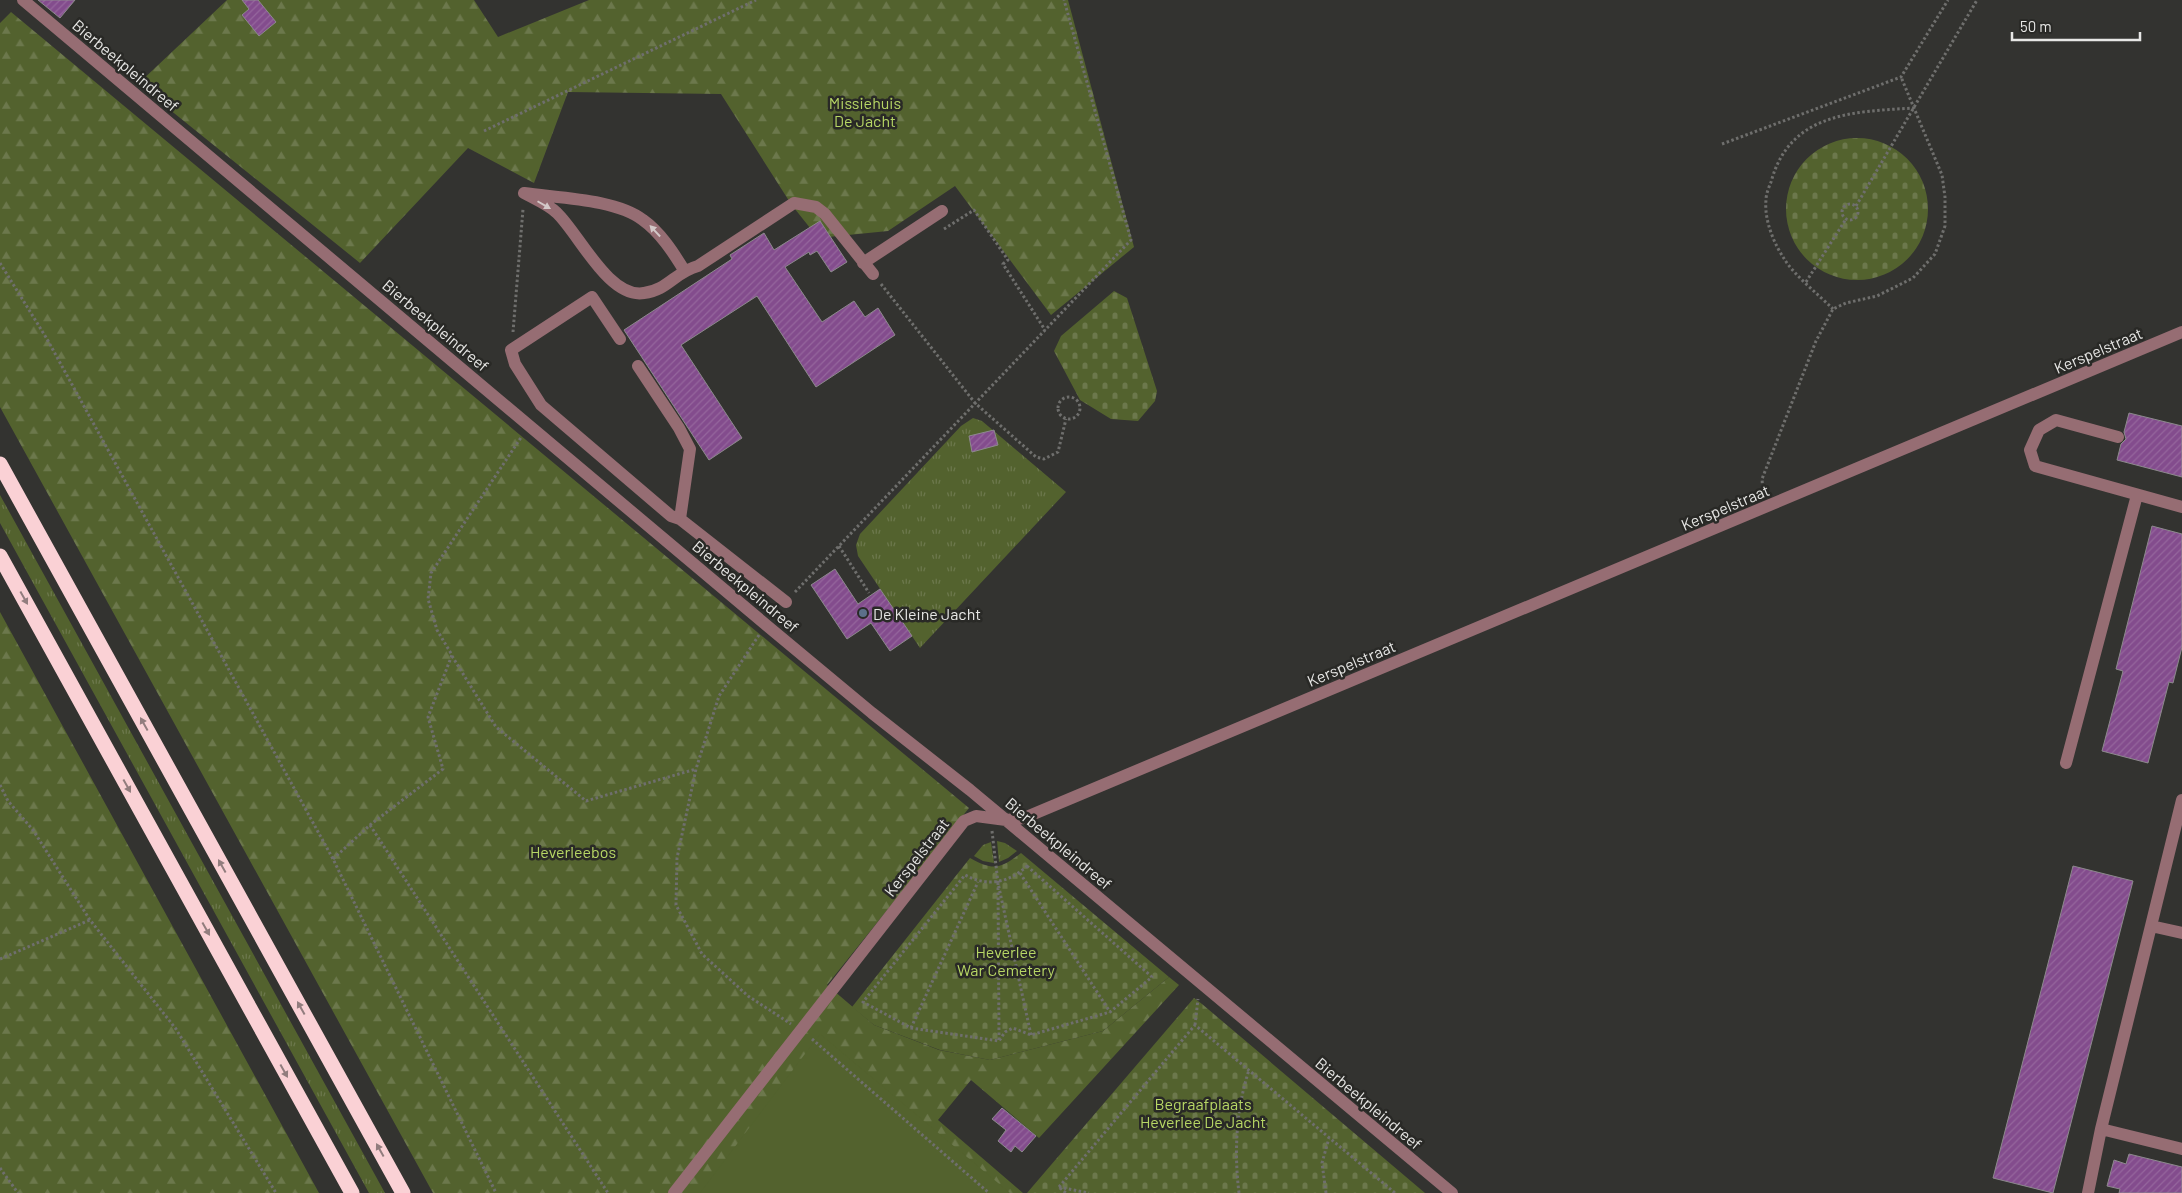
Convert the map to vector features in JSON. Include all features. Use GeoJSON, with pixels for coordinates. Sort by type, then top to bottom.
{"type":"FeatureCollection","features":[{"type":"Feature","properties":{"kind":"highway"},"geometry":{"type":"LineString","coordinates":[[0,464],[403,1193]]}},
{"type":"Feature","properties":{"kind":"highway"},"geometry":{"type":"LineString","coordinates":[[0,556],[352,1193]]}},
{"type":"Feature","properties":{"kind":"street","name":"Bierbeekpleindreef"},"geometry":{"type":"LineString","coordinates":[[22,0],[765,624],[1006,820],[1452,1193]]}},
{"type":"Feature","properties":{"kind":"street"},"geometry":{"type":"LineString","coordinates":[[524,194],[614,206],[630,211],[644,220],[667,244],[684,270]]}},
{"type":"Feature","properties":{"kind":"street"},"geometry":{"type":"LineString","coordinates":[[524,194],[557,213],[598,266],[628,291],[642,294],[657,290],[684,270],[698,266],[794,203],[816,207],[825,214],[873,274]]}},
{"type":"Feature","properties":{"kind":"street"},"geometry":{"type":"LineString","coordinates":[[864,263],[942,211]]}},
{"type":"Feature","properties":{"kind":"street"},"geometry":{"type":"LineString","coordinates":[[620,339],[592,297],[512,350],[515,364],[541,406],[671,516],[680,520],[786,602]]}},
{"type":"Feature","properties":{"kind":"street","name":"Kerspelstraat"},"geometry":{"type":"LineString","coordinates":[[674,1193],[802,1032],[964,821],[976,816],[1006,820],[1024,818],[2182,332]]}},
{"type":"Feature","properties":{"kind":"street"},"geometry":{"type":"LineString","coordinates":[[638,366],[679,428],[690,449],[680,520]]}},
{"type":"Feature","properties":{"kind":"street"},"geometry":{"type":"LineString","coordinates":[[2118,437],[2056,420],[2039,430],[2030,450],[2034,466],[2182,507]]}},
{"type":"Feature","properties":{"kind":"street"},"geometry":{"type":"LineString","coordinates":[[2066,763],[2137,495]]}},
{"type":"Feature","properties":{"kind":"street"},"geometry":{"type":"LineString","coordinates":[[2088,1193],[2101,1129],[2181,808]]}},
{"type":"Feature","properties":{"kind":"street"},"geometry":{"type":"LineString","coordinates":[[2151,926],[2182,933]]}},
{"type":"Feature","properties":{"kind":"street"},"geometry":{"type":"LineString","coordinates":[[2101,1129],[2182,1149]]}},
{"type":"Feature","properties":{"kind":"path"},"geometry":{"type":"LineString","coordinates":[[484,131],[756,0]]}},
{"type":"Feature","properties":{"kind":"path"},"geometry":{"type":"LineString","coordinates":[[786,602],[1131,240],[1064,0]]}},
{"type":"Feature","properties":{"kind":"path"},"geometry":{"type":"LineString","coordinates":[[1722,144],[1901,77],[1948,0]]}},
{"type":"Feature","properties":{"kind":"path"},"geometry":{"type":"LineString","coordinates":[[1856,206],[1977,0]]}},
{"type":"Feature","properties":{"kind":"path"},"geometry":{"type":"LineString","coordinates":[[1764,508],[1762,479],[1816,341],[1833,309],[1846,303],[1877,296],[1913,278],[1935,254],[1945,226],[1945,197],[1942,175],[1901,77]]}},
{"type":"Feature","properties":{"kind":"path"},"geometry":{"type":"LineString","coordinates":[[1833,309],[1786,262],[1771,235],[1765,200],[1774,168],[1795,137],[1823,121],[1858,112],[1913,108]]}},
{"type":"Feature","properties":{"kind":"path"},"geometry":{"type":"LineString","coordinates":[[512,350],[524,194]]}},
{"type":"Feature","properties":{"kind":"path"},"geometry":{"type":"LineString","coordinates":[[1851,203],[1859,210],[1858,216],[1851,220],[1846,218],[1842,214],[1844,206],[1851,203]]}},
{"type":"Feature","properties":{"kind":"path"},"geometry":{"type":"LineString","coordinates":[[943,230],[974,210],[1008,260],[1003,264],[1045,330]]}},
{"type":"Feature","properties":{"kind":"path"},"geometry":{"type":"LineString","coordinates":[[1806,282],[1846,218]]}},
{"type":"Feature","properties":{"kind":"path"},"geometry":{"type":"LineString","coordinates":[[0,263],[47,339],[332,859],[496,1193]]}},
{"type":"Feature","properties":{"kind":"path"},"geometry":{"type":"LineString","coordinates":[[873,274],[975,403],[1036,456],[1044,460],[1058,452],[1066,418]]}},
{"type":"Feature","properties":{"kind":"path"},"geometry":{"type":"LineString","coordinates":[[1064,397],[1075,397],[1080,403],[1080,410],[1076,417],[1066,418],[1060,414],[1058,403],[1064,397]]}},
{"type":"Feature","properties":{"kind":"path"},"geometry":{"type":"LineString","coordinates":[[529,425],[431,573],[428,599],[437,630],[496,727],[586,801],[696,769]]}},
{"type":"Feature","properties":{"kind":"path"},"geometry":{"type":"LineString","coordinates":[[839,546],[869,593]]}},
{"type":"Feature","properties":{"kind":"path"},"geometry":{"type":"LineString","coordinates":[[765,624],[719,696],[696,769],[678,858],[676,905],[702,954],[748,996],[802,1032],[989,1193]]}},
{"type":"Feature","properties":{"kind":"path"},"geometry":{"type":"LineString","coordinates":[[332,859],[370,824],[443,769],[428,717],[452,655]]}},
{"type":"Feature","properties":{"kind":"path"},"geometry":{"type":"LineString","coordinates":[[0,785],[8,801],[33,830],[90,920],[176,1029],[276,1193]]}},
{"type":"Feature","properties":{"kind":"path"},"geometry":{"type":"LineString","coordinates":[[991,819],[998,883],[999,1040]]}},
{"type":"Feature","properties":{"kind":"path"},"geometry":{"type":"LineString","coordinates":[[370,824],[608,1193]]}},
{"type":"Feature","properties":{"kind":"path"},"geometry":{"type":"LineString","coordinates":[[1027,866],[1152,977],[1110,1012],[1031,1035],[1013,1028],[1005,1032],[999,1040],[911,1028],[863,1002],[965,875],[978,882],[998,883],[1020,873],[1027,866]]}},
{"type":"Feature","properties":{"kind":"path"},"geometry":{"type":"LineString","coordinates":[[1020,873],[1110,1012]]}},
{"type":"Feature","properties":{"kind":"path"},"geometry":{"type":"LineString","coordinates":[[911,1028],[978,882]]}},
{"type":"Feature","properties":{"kind":"path"},"geometry":{"type":"LineString","coordinates":[[998,883],[1031,1035]]}},
{"type":"Feature","properties":{"kind":"path"},"geometry":{"type":"LineString","coordinates":[[0,959],[90,920]]}},
{"type":"Feature","properties":{"kind":"path"},"geometry":{"type":"LineString","coordinates":[[1059,1188],[1195,1025],[1200,984]]}},
{"type":"Feature","properties":{"kind":"path"},"geometry":{"type":"LineString","coordinates":[[1195,1025],[1395,1193]]}},
{"type":"Feature","properties":{"kind":"path"},"geometry":{"type":"LineString","coordinates":[[1239,1193],[1237,1133],[1241,1095],[1249,1070]]}},
{"type":"Feature","properties":{"kind":"path"},"geometry":{"type":"LineString","coordinates":[[1326,1193],[1322,1163],[1329,1138]]}},
{"type":"Feature","properties":{"kind":"path"},"geometry":{"type":"LineString","coordinates":[[0,1168],[18,1193]]}},
{"type":"Feature","properties":{"kind":"path"},"geometry":{"type":"LineString","coordinates":[[1059,1188],[1066,1193]]}},
{"type":"Feature","properties":{"kind":"path"},"geometry":{"type":"LineString","coordinates":[[1059,1188],[1089,1193]]}},
{"type":"Feature","properties":{"kind":"green space","name":"Missiehuis De Jacht"},"geometry":{"type":"Polygon","coordinates":[[[227,0],[474,0],[498,37],[589,0],[1068,0],[1134,247],[1051,315],[955,186],[888,231],[818,238],[791,204],[721,94],[568,92],[534,183],[468,148],[360,263],[138,84],[227,0]]]}},
{"type":"Feature","properties":{"kind":"green space","name":"Heverleebos"},"geometry":{"type":"Polygon","coordinates":[[[11,12],[969,808],[827,985],[874,1025],[939,1050],[990,1060],[1103,1031],[1169,977],[1179,985],[1039,1138],[971,1080],[938,1120],[1023,1193],[433,1193],[0,407],[0,23],[11,12]]]}},
{"type":"Feature","properties":{"kind":"green space"},"geometry":{"type":"Polygon","coordinates":[[[1857,138],[1871,139],[1884,143],[1908,158],[1923,182],[1927,195],[1927,223],[1923,236],[1908,260],[1884,275],[1871,279],[1857,280],[1843,279],[1830,275],[1806,260],[1791,236],[1787,223],[1786,209],[1787,195],[1791,182],[1806,158],[1830,143],[1843,139],[1857,138]]]}},
{"type":"Feature","properties":{"kind":"green space"},"geometry":{"type":"Polygon","coordinates":[[[1114,291],[1127,298],[1157,391],[1155,401],[1138,421],[1111,419],[1080,400],[1054,351],[1061,336],[1114,291]]]}},
{"type":"Feature","properties":{"kind":"green space"},"geometry":{"type":"Polygon","coordinates":[[[973,418],[982,421],[1066,492],[920,648],[858,556],[856,545],[860,534],[961,426],[973,418]]]}},
{"type":"Feature","properties":{"kind":"green space"},"geometry":{"type":"Polygon","coordinates":[[[0,495],[385,1193],[369,1193],[0,523],[0,495]]]}},
{"type":"Feature","properties":{"kind":"green space"},"geometry":{"type":"Polygon","coordinates":[[[0,612],[319,1193],[0,1193],[0,612]]]}},
{"type":"Feature","properties":{"kind":"green space"},"geometry":{"type":"Polygon","coordinates":[[[997,841],[1005,843],[1017,851],[999,862],[997,841]]]}},
{"type":"Feature","properties":{"kind":"green space"},"geometry":{"type":"Polygon","coordinates":[[[991,842],[994,863],[983,861],[974,856],[983,845],[991,842]]]}},
{"type":"Feature","properties":{"kind":"green space","name":"Heverlee War Cemetery"},"geometry":{"type":"Polygon","coordinates":[[[1021,853],[1169,977],[1103,1031],[990,1060],[940,1050],[874,1025],[852,1007],[970,858],[985,865],[997,866],[1008,862],[1021,853]]]}},
{"type":"Feature","properties":{"kind":"green space","name":"Begraafplaats Heverlee De Jacht"},"geometry":{"type":"Polygon","coordinates":[[[1194,998],[1202,1004],[1425,1193],[1027,1193],[1194,998]]]}},
{"type":"Feature","properties":{"kind":"green space"},"geometry":{"type":"Polygon","coordinates":[[[820,1034],[1010,1193],[700,1193],[820,1034]]]}},
{"type":"Feature","properties":{"kind":"building"},"geometry":{"type":"Polygon","coordinates":[[[38,0],[75,0],[60,18],[38,0]]]}},
{"type":"Feature","properties":{"kind":"building"},"geometry":{"type":"Polygon","coordinates":[[[242,0],[258,0],[276,22],[259,36],[242,15],[249,9],[242,0]]]}},
{"type":"Feature","properties":{"kind":"building"},"geometry":{"type":"Polygon","coordinates":[[[820,221],[847,262],[831,272],[817,251],[810,255],[809,252],[785,267],[822,322],[854,301],[865,317],[878,308],[895,335],[816,387],[757,296],[681,345],[742,438],[709,460],[624,330],[732,259],[730,255],[764,233],[774,250],[820,221]]]}},
{"type":"Feature","properties":{"kind":"building"},"geometry":{"type":"Polygon","coordinates":[[[2129,413],[2182,426],[2182,477],[2117,460],[2121,444],[2126,439],[2124,432],[2129,413]]]}},
{"type":"Feature","properties":{"kind":"building"},"geometry":{"type":"Polygon","coordinates":[[[994,430],[998,445],[972,452],[969,436],[994,430]]]}},
{"type":"Feature","properties":{"kind":"building"},"geometry":{"type":"Polygon","coordinates":[[[2152,526],[2182,534],[2182,647],[2173,683],[2169,682],[2148,763],[2102,751],[2123,671],[2116,669],[2152,526]]]}},
{"type":"Feature","properties":{"kind":"building","name":"De Kleine Jacht"},"geometry":{"type":"Polygon","coordinates":[[[835,569],[858,604],[880,589],[912,636],[890,651],[871,623],[847,639],[811,585],[835,569]]]}},
{"type":"Feature","properties":{"kind":"building"},"geometry":{"type":"Polygon","coordinates":[[[2073,866],[2133,881],[2053,1193],[1993,1178],[2073,866]]]}},
{"type":"Feature","properties":{"kind":"building"},"geometry":{"type":"Polygon","coordinates":[[[1002,1108],[1036,1136],[1022,1152],[1015,1146],[1011,1152],[998,1141],[1006,1130],[992,1119],[1002,1108]]]}},
{"type":"Feature","properties":{"kind":"building"},"geometry":{"type":"Polygon","coordinates":[[[2129,1154],[2182,1167],[2182,1193],[2119,1193],[2120,1189],[2107,1186],[2114,1160],[2126,1164],[2129,1154]]]}},
{"type":"Feature","properties":{"kind":"place","name":"De Kleine Jacht"},"geometry":{"type":"Point","coordinates":[863,613]}}]}
